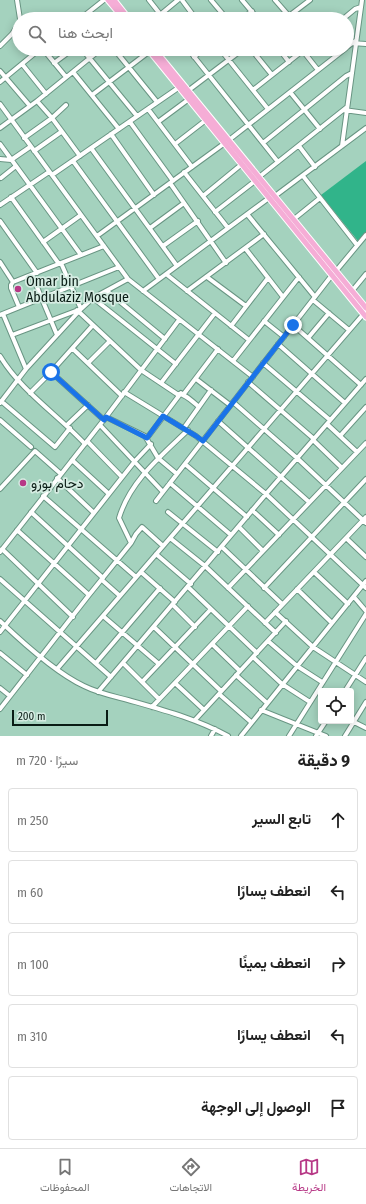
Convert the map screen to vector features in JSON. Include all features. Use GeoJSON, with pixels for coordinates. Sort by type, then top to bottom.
{"type":"FeatureCollection","features":[{"type":"Feature","properties":{"kind":"main road"},"geometry":{"type":"LineString","coordinates":[[108,0],[118,12]]}},
{"type":"Feature","properties":{"kind":"main road"},"geometry":{"type":"LineString","coordinates":[[114,0],[123,12]]}},
{"type":"Feature","properties":{"kind":"main road"},"geometry":{"type":"LineString","coordinates":[[158,56],[206,120],[227,141],[242,164],[275,196],[294,219],[365,313]]}},
{"type":"Feature","properties":{"kind":"main road"},"geometry":{"type":"LineString","coordinates":[[181,86],[189,90],[257,179],[269,198],[334,273],[352,291],[365,313]]}},
{"type":"Feature","properties":{"kind":"street"},"geometry":{"type":"LineString","coordinates":[[17,0],[19,12]]}},
{"type":"Feature","properties":{"kind":"street"},"geometry":{"type":"LineString","coordinates":[[89,12],[104,0]]}},
{"type":"Feature","properties":{"kind":"street"},"geometry":{"type":"LineString","coordinates":[[149,0],[158,12]]}},
{"type":"Feature","properties":{"kind":"street"},"geometry":{"type":"LineString","coordinates":[[163,12],[178,0]]}},
{"type":"Feature","properties":{"kind":"street"},"geometry":{"type":"LineString","coordinates":[[182,0],[191,12]]}},
{"type":"Feature","properties":{"kind":"street"},"geometry":{"type":"LineString","coordinates":[[211,0],[221,12]]}},
{"type":"Feature","properties":{"kind":"street"},"geometry":{"type":"LineString","coordinates":[[242,0],[252,11]]}},
{"type":"Feature","properties":{"kind":"street"},"geometry":{"type":"LineString","coordinates":[[276,0],[283,12]]}},
{"type":"Feature","properties":{"kind":"street"},"geometry":{"type":"LineString","coordinates":[[354,52],[362,0]]}},
{"type":"Feature","properties":{"kind":"street"},"geometry":{"type":"LineString","coordinates":[[293,12],[307,1]]}},
{"type":"Feature","properties":{"kind":"street"},"geometry":{"type":"LineString","coordinates":[[351,12],[361,7]]}},
{"type":"Feature","properties":{"kind":"street"},"geometry":{"type":"LineString","coordinates":[[360,13],[366,14]]}},
{"type":"Feature","properties":{"kind":"street"},"geometry":{"type":"LineString","coordinates":[[0,46],[12,35]]}},
{"type":"Feature","properties":{"kind":"street"},"geometry":{"type":"LineString","coordinates":[[355,42],[366,44]]}},
{"type":"Feature","properties":{"kind":"street"},"geometry":{"type":"LineString","coordinates":[[0,82],[33,56]]}},
{"type":"Feature","properties":{"kind":"street"},"geometry":{"type":"LineString","coordinates":[[48,56],[66,78]]}},
{"type":"Feature","properties":{"kind":"street"},"geometry":{"type":"LineString","coordinates":[[54,63],[64,56]]}},
{"type":"Feature","properties":{"kind":"street"},"geometry":{"type":"LineString","coordinates":[[0,128],[46,94],[92,56]]}},
{"type":"Feature","properties":{"kind":"street"},"geometry":{"type":"LineString","coordinates":[[120,56],[158,102]]}},
{"type":"Feature","properties":{"kind":"street"},"geometry":{"type":"LineString","coordinates":[[92,95],[145,56]]}},
{"type":"Feature","properties":{"kind":"street"},"geometry":{"type":"LineString","coordinates":[[226,56],[268,109]]}},
{"type":"Feature","properties":{"kind":"street"},"geometry":{"type":"LineString","coordinates":[[189,90],[234,56]]}},
{"type":"Feature","properties":{"kind":"street"},"geometry":{"type":"LineString","coordinates":[[256,56],[272,75]]}},
{"type":"Feature","properties":{"kind":"street"},"geometry":{"type":"LineString","coordinates":[[284,56],[289,62]]}},
{"type":"Feature","properties":{"kind":"street"},"geometry":{"type":"LineString","coordinates":[[253,90],[296,56]]}},
{"type":"Feature","properties":{"kind":"street"},"geometry":{"type":"LineString","coordinates":[[308,56],[318,70]]}},
{"type":"Feature","properties":{"kind":"street"},"geometry":{"type":"LineString","coordinates":[[97,236],[227,141],[335,56]]}},
{"type":"Feature","properties":{"kind":"street"},"geometry":{"type":"LineString","coordinates":[[342,146],[354,56]]}},
{"type":"Feature","properties":{"kind":"street"},"geometry":{"type":"LineString","coordinates":[[194,57],[278,162]]}},
{"type":"Feature","properties":{"kind":"street"},"geometry":{"type":"LineString","coordinates":[[90,58],[137,116]]}},
{"type":"Feature","properties":{"kind":"street"},"geometry":{"type":"LineString","coordinates":[[22,64],[46,94]]}},
{"type":"Feature","properties":{"kind":"street"},"geometry":{"type":"LineString","coordinates":[[0,71],[30,106]]}},
{"type":"Feature","properties":{"kind":"street"},"geometry":{"type":"LineString","coordinates":[[73,72],[119,129]]}},
{"type":"Feature","properties":{"kind":"street"},"geometry":{"type":"LineString","coordinates":[[264,143],[346,76],[352,73]]}},
{"type":"Feature","properties":{"kind":"street"},"geometry":{"type":"LineString","coordinates":[[0,205],[30,185],[73,161],[181,86]]}},
{"type":"Feature","properties":{"kind":"street"},"geometry":{"type":"LineString","coordinates":[[290,92],[320,129]]}},
{"type":"Feature","properties":{"kind":"street"},"geometry":{"type":"LineString","coordinates":[[158,122],[190,99]]}},
{"type":"Feature","properties":{"kind":"street"},"geometry":{"type":"LineString","coordinates":[[37,101],[52,118],[80,156]]}},
{"type":"Feature","properties":{"kind":"street"},"geometry":{"type":"LineString","coordinates":[[0,104],[128,279],[253,377]]}},
{"type":"Feature","properties":{"kind":"street"},"geometry":{"type":"LineString","coordinates":[[24,138],[52,118],[66,105]]}},
{"type":"Feature","properties":{"kind":"street"},"geometry":{"type":"LineString","coordinates":[[148,108],[192,167]]}},
{"type":"Feature","properties":{"kind":"street"},"geometry":{"type":"LineString","coordinates":[[215,212],[346,109],[366,113]]}},
{"type":"Feature","properties":{"kind":"street"},"geometry":{"type":"LineString","coordinates":[[175,144],[206,120]]}},
{"type":"Feature","properties":{"kind":"street"},"geometry":{"type":"LineString","coordinates":[[130,122],[226,263]]}},
{"type":"Feature","properties":{"kind":"street"},"geometry":{"type":"LineString","coordinates":[[143,291],[269,198],[275,196],[303,176],[366,128]]}},
{"type":"Feature","properties":{"kind":"street"},"geometry":{"type":"LineString","coordinates":[[34,151],[61,132]]}},
{"type":"Feature","properties":{"kind":"street"},"geometry":{"type":"LineString","coordinates":[[111,134],[154,195]]}},
{"type":"Feature","properties":{"kind":"street"},"geometry":{"type":"LineString","coordinates":[[0,144],[81,255]]}},
{"type":"Feature","properties":{"kind":"street"},"geometry":{"type":"LineString","coordinates":[[299,146],[315,167]]}},
{"type":"Feature","properties":{"kind":"street"},"geometry":{"type":"LineString","coordinates":[[0,159],[11,160],[30,147]]}},
{"type":"Feature","properties":{"kind":"street"},"geometry":{"type":"LineString","coordinates":[[91,148],[177,266]]}},
{"type":"Feature","properties":{"kind":"street"},"geometry":{"type":"LineString","coordinates":[[73,161],[159,279]]}},
{"type":"Feature","properties":{"kind":"street"},"geometry":{"type":"LineString","coordinates":[[203,196],[242,164]]}},
{"type":"Feature","properties":{"kind":"street"},"geometry":{"type":"LineString","coordinates":[[1,178],[16,166]]}},
{"type":"Feature","properties":{"kind":"street"},"geometry":{"type":"LineString","coordinates":[[184,172],[228,228]]}},
{"type":"Feature","properties":{"kind":"street"},"geometry":{"type":"LineString","coordinates":[[303,176],[357,245]]}},
{"type":"Feature","properties":{"kind":"street"},"geometry":{"type":"LineString","coordinates":[[11,197],[60,264],[72,286],[78,310],[141,370],[178,394],[182,394],[199,406]]}},
{"type":"Feature","properties":{"kind":"street"},"geometry":{"type":"LineString","coordinates":[[294,219],[320,198]]}},
{"type":"Feature","properties":{"kind":"street"},"geometry":{"type":"LineString","coordinates":[[150,228],[184,203]]}},
{"type":"Feature","properties":{"kind":"street"},"geometry":{"type":"LineString","coordinates":[[247,214],[299,277],[314,298],[329,313],[350,330]]}},
{"type":"Feature","properties":{"kind":"street"},"geometry":{"type":"LineString","coordinates":[[43,242],[81,215]]}},
{"type":"Feature","properties":{"kind":"street"},"geometry":{"type":"LineString","coordinates":[[0,221],[34,274],[57,335]]}},
{"type":"Feature","properties":{"kind":"street"},"geometry":{"type":"LineString","coordinates":[[163,246],[198,221]]}},
{"type":"Feature","properties":{"kind":"street"},"geometry":{"type":"LineString","coordinates":[[187,291],[264,234]]}},
{"type":"Feature","properties":{"kind":"street"},"geometry":{"type":"LineString","coordinates":[[156,501],[314,298],[366,235]]}},
{"type":"Feature","properties":{"kind":"street"},"geometry":{"type":"LineString","coordinates":[[19,307],[11,288],[11,285],[14,282],[104,246]]}},
{"type":"Feature","properties":{"kind":"street"},"geometry":{"type":"LineString","coordinates":[[245,248],[283,297]]}},
{"type":"Feature","properties":{"kind":"street"},"geometry":{"type":"LineString","coordinates":[[0,262],[14,282]]}},
{"type":"Feature","properties":{"kind":"street"},"geometry":{"type":"LineString","coordinates":[[26,369],[12,335],[1,314],[119,267]]}},
{"type":"Feature","properties":{"kind":"street"},"geometry":{"type":"LineString","coordinates":[[166,274],[249,340]]}},
{"type":"Feature","properties":{"kind":"street"},"geometry":{"type":"LineString","coordinates":[[352,291],[366,274]]}},
{"type":"Feature","properties":{"kind":"street"},"geometry":{"type":"LineString","coordinates":[[207,277],[246,306]]}},
{"type":"Feature","properties":{"kind":"street"},"geometry":{"type":"LineString","coordinates":[[233,361],[299,277]]}},
{"type":"Feature","properties":{"kind":"street"},"geometry":{"type":"LineString","coordinates":[[231,326],[268,278]]}},
{"type":"Feature","properties":{"kind":"street"},"geometry":{"type":"LineString","coordinates":[[88,405],[68,427],[55,447],[1,402],[26,369],[78,310],[93,298],[128,279]]}},
{"type":"Feature","properties":{"kind":"street"},"geometry":{"type":"LineString","coordinates":[[107,291],[165,339]]}},
{"type":"Feature","properties":{"kind":"street"},"geometry":{"type":"LineString","coordinates":[[93,298],[176,364]]}},
{"type":"Feature","properties":{"kind":"street"},"geometry":{"type":"LineString","coordinates":[[12,335],[78,310]]}},
{"type":"Feature","properties":{"kind":"street"},"geometry":{"type":"LineString","coordinates":[[161,383],[215,313]]}},
{"type":"Feature","properties":{"kind":"street"},"geometry":{"type":"LineString","coordinates":[[308,338],[329,313]]}},
{"type":"Feature","properties":{"kind":"street"},"geometry":{"type":"LineString","coordinates":[[57,669],[365,313]]}},
{"type":"Feature","properties":{"kind":"street"},"geometry":{"type":"LineString","coordinates":[[73,617],[1,550],[100,425],[179,320]]}},
{"type":"Feature","properties":{"kind":"street"},"geometry":{"type":"LineString","coordinates":[[264,321],[284,337]]}},
{"type":"Feature","properties":{"kind":"street"},"geometry":{"type":"LineString","coordinates":[[30,393],[73,349],[93,325]]}},
{"type":"Feature","properties":{"kind":"street"},"geometry":{"type":"LineString","coordinates":[[293,325],[361,385]]}},
{"type":"Feature","properties":{"kind":"street"},"geometry":{"type":"LineString","coordinates":[[88,363],[110,341]]}},
{"type":"Feature","properties":{"kind":"street"},"geometry":{"type":"LineString","coordinates":[[278,344],[345,402]]}},
{"type":"Feature","properties":{"kind":"street"},"geometry":{"type":"LineString","coordinates":[[73,349],[123,394],[186,429],[203,441],[266,494],[364,587]]}},
{"type":"Feature","properties":{"kind":"street"},"geometry":{"type":"LineString","coordinates":[[147,438],[163,416],[196,379],[218,349]]}},
{"type":"Feature","properties":{"kind":"street"},"geometry":{"type":"LineString","coordinates":[[0,356],[17,380],[30,393],[122,477]]}},
{"type":"Feature","properties":{"kind":"street"},"geometry":{"type":"LineString","coordinates":[[263,363],[328,422],[357,452]]}},
{"type":"Feature","properties":{"kind":"street"},"geometry":{"type":"LineString","coordinates":[[51,372],[105,418],[147,438],[158,458],[177,474]]}},
{"type":"Feature","properties":{"kind":"street"},"geometry":{"type":"LineString","coordinates":[[196,379],[232,403],[264,429],[365,520],[329,555],[265,623]]}},
{"type":"Feature","properties":{"kind":"street"},"geometry":{"type":"LineString","coordinates":[[98,692],[281,476],[366,379]]}},
{"type":"Feature","properties":{"kind":"street"},"geometry":{"type":"LineString","coordinates":[[248,382],[313,439],[342,468]]}},
{"type":"Feature","properties":{"kind":"street"},"geometry":{"type":"LineString","coordinates":[[131,543],[119,518],[123,505],[137,481],[186,429],[199,406],[211,390]]}},
{"type":"Feature","properties":{"kind":"street"},"geometry":{"type":"LineString","coordinates":[[340,436],[366,408]]}},
{"type":"Feature","properties":{"kind":"street"},"geometry":{"type":"LineString","coordinates":[[0,420],[31,447]]}},
{"type":"Feature","properties":{"kind":"street"},"geometry":{"type":"LineString","coordinates":[[218,421],[309,502]]}},
{"type":"Feature","properties":{"kind":"street"},"geometry":{"type":"LineString","coordinates":[[100,425],[163,492]]}},
{"type":"Feature","properties":{"kind":"street"},"geometry":{"type":"LineString","coordinates":[[228,588],[366,443]]}},
{"type":"Feature","properties":{"kind":"street"},"geometry":{"type":"LineString","coordinates":[[0,632],[134,461],[151,444]]}},
{"type":"Feature","properties":{"kind":"street"},"geometry":{"type":"LineString","coordinates":[[0,489],[35,450],[61,474]]}},
{"type":"Feature","properties":{"kind":"street"},"geometry":{"type":"LineString","coordinates":[[72,460],[108,494]]}},
{"type":"Feature","properties":{"kind":"street"},"geometry":{"type":"LineString","coordinates":[[185,464],[247,517]]}},
{"type":"Feature","properties":{"kind":"street"},"geometry":{"type":"LineString","coordinates":[[57,478],[94,513]]}},
{"type":"Feature","properties":{"kind":"street"},"geometry":{"type":"LineString","coordinates":[[264,588],[366,479]]}},
{"type":"Feature","properties":{"kind":"street"},"geometry":{"type":"LineString","coordinates":[[170,483],[231,535]]}},
{"type":"Feature","properties":{"kind":"street"},"geometry":{"type":"LineString","coordinates":[[43,496],[136,577]]}},
{"type":"Feature","properties":{"kind":"street"},"geometry":{"type":"LineString","coordinates":[[252,510],[278,535]]}},
{"type":"Feature","properties":{"kind":"street"},"geometry":{"type":"LineString","coordinates":[[31,512],[120,596]]}},
{"type":"Feature","properties":{"kind":"street"},"geometry":{"type":"LineString","coordinates":[[168,512],[218,552]]}},
{"type":"Feature","properties":{"kind":"street"},"geometry":{"type":"LineString","coordinates":[[239,526],[263,551]]}},
{"type":"Feature","properties":{"kind":"street"},"geometry":{"type":"LineString","coordinates":[[0,710],[142,527],[163,546]]}},
{"type":"Feature","properties":{"kind":"street"},"geometry":{"type":"LineString","coordinates":[[17,530],[89,595]]}},
{"type":"Feature","properties":{"kind":"street"},"geometry":{"type":"LineString","coordinates":[[170,538],[205,566],[276,633]]}},
{"type":"Feature","properties":{"kind":"street"},"geometry":{"type":"LineString","coordinates":[[346,538],[366,556]]}},
{"type":"Feature","properties":{"kind":"street"},"geometry":{"type":"LineString","coordinates":[[222,547],[282,604]]}},
{"type":"Feature","properties":{"kind":"street"},"geometry":{"type":"LineString","coordinates":[[156,554],[190,585],[211,609],[257,653]]}},
{"type":"Feature","properties":{"kind":"street"},"geometry":{"type":"LineString","coordinates":[[141,572],[160,588],[194,627]]}},
{"type":"Feature","properties":{"kind":"street"},"geometry":{"type":"LineString","coordinates":[[314,572],[348,604]]}},
{"type":"Feature","properties":{"kind":"street"},"geometry":{"type":"LineString","coordinates":[[0,579],[111,677]]}},
{"type":"Feature","properties":{"kind":"street"},"geometry":{"type":"LineString","coordinates":[[241,736],[332,623],[364,587],[366,581]]}},
{"type":"Feature","properties":{"kind":"street"},"geometry":{"type":"LineString","coordinates":[[96,663],[160,588]]}},
{"type":"Feature","properties":{"kind":"street"},"geometry":{"type":"LineString","coordinates":[[297,589],[332,623]]}},
{"type":"Feature","properties":{"kind":"street"},"geometry":{"type":"LineString","coordinates":[[320,688],[322,682],[336,662],[366,612],[354,597]]}},
{"type":"Feature","properties":{"kind":"street"},"geometry":{"type":"LineString","coordinates":[[152,707],[248,606]]}},
{"type":"Feature","properties":{"kind":"street"},"geometry":{"type":"LineString","coordinates":[[142,682],[211,609]]}},
{"type":"Feature","properties":{"kind":"street"},"geometry":{"type":"LineString","coordinates":[[275,612],[313,647],[366,682]]}},
{"type":"Feature","properties":{"kind":"street"},"geometry":{"type":"LineString","coordinates":[[103,616],[159,664]]}},
{"type":"Feature","properties":{"kind":"street"},"geometry":{"type":"LineString","coordinates":[[0,621],[41,657],[78,683],[98,692],[195,720],[228,736]]}},
{"type":"Feature","properties":{"kind":"street"},"geometry":{"type":"LineString","coordinates":[[195,720],[286,621]]}},
{"type":"Feature","properties":{"kind":"street"},"geometry":{"type":"LineString","coordinates":[[154,627],[251,722]]}},
{"type":"Feature","properties":{"kind":"street"},"geometry":{"type":"LineString","coordinates":[[268,641],[297,666],[322,682]]}},
{"type":"Feature","properties":{"kind":"street"},"geometry":{"type":"LineString","coordinates":[[212,644],[240,671]]}},
{"type":"Feature","properties":{"kind":"street"},"geometry":{"type":"LineString","coordinates":[[0,654],[27,675]]}},
{"type":"Feature","properties":{"kind":"street"},"geometry":{"type":"LineString","coordinates":[[252,657],[282,684],[310,702]]}},
{"type":"Feature","properties":{"kind":"street"},"geometry":{"type":"LineString","coordinates":[[347,688],[366,658]]}},
{"type":"Feature","properties":{"kind":"street"},"geometry":{"type":"LineString","coordinates":[[123,663],[159,699]]}},
{"type":"Feature","properties":{"kind":"street"},"geometry":{"type":"LineString","coordinates":[[236,675],[267,703]]}},
{"type":"Feature","properties":{"kind":"street"},"geometry":{"type":"LineString","coordinates":[[175,683],[204,710]]}},
{"type":"Feature","properties":{"kind":"street"},"geometry":{"type":"LineString","coordinates":[[0,688],[10,696]]}},
{"type":"Feature","properties":{"kind":"street"},"geometry":{"type":"LineString","coordinates":[[289,736],[310,702],[318,692]]}},
{"type":"Feature","properties":{"kind":"street"},"geometry":{"type":"LineString","coordinates":[[366,702],[365,708],[354,722],[366,728]]}},
{"type":"Feature","properties":{"kind":"street"},"geometry":{"type":"LineString","coordinates":[[261,710],[317,734],[326,736]]}},
{"type":"Feature","properties":{"kind":"street"},"geometry":{"type":"LineString","coordinates":[[317,734],[324,724]]}},
{"type":"Feature","properties":{"kind":"street"},"geometry":{"type":"LineString","coordinates":[[345,736],[353,724]]}},
{"type":"Feature","properties":{"kind":"street"},"geometry":{"type":"LineString","coordinates":[[211,736],[215,729]]}},
{"type":"Feature","properties":{"kind":"green space"},"geometry":{"type":"Polygon","coordinates":[[[366,161],[366,232],[358,241],[321,195],[366,161]]]}},
{"type":"Feature","properties":{"kind":"place","name":"Omar bin Abdulaziz Mosque"},"geometry":{"type":"Point","coordinates":[18,289]}},
{"type":"Feature","properties":{"kind":"place","name":"دحام بوزو"},"geometry":{"type":"Point","coordinates":[23,483]}},
{"type":"Feature","properties":{"kind":"route"},"geometry":{"type":"LineString","coordinates":[[51,372],[104,420],[106,417],[147,438],[163,416],[203,441],[293,325]]}}]}
